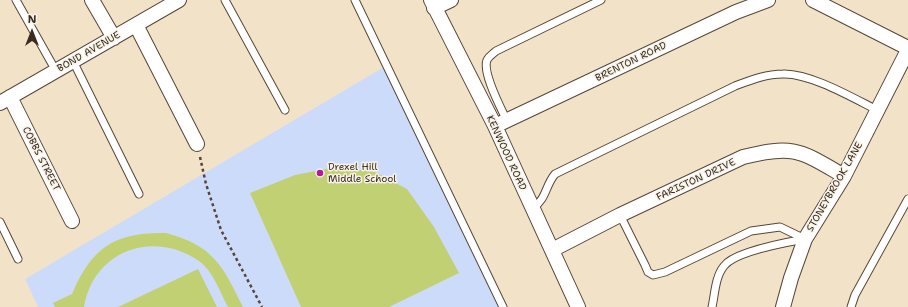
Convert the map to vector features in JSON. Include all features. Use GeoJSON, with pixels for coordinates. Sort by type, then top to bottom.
{"type":"FeatureCollection","features":[{"type":"Feature","properties":{"kind":"street"},"geometry":{"type":"LineString","coordinates":[[92,0],[114,38]]}},
{"type":"Feature","properties":{"kind":"street","name":"BOND AVENUE"},"geometry":{"type":"LineString","coordinates":[[5,100],[179,0]]}},
{"type":"Feature","properties":{"kind":"street"},"geometry":{"type":"LineString","coordinates":[[433,4],[451,0]]}},
{"type":"Feature","properties":{"kind":"street","name":"BRENTON ROAD"},"geometry":{"type":"LineString","coordinates":[[501,124],[736,12],[768,0]]}},
{"type":"Feature","properties":{"kind":"street"},"geometry":{"type":"LineString","coordinates":[[813,0],[908,49]]}},
{"type":"Feature","properties":{"kind":"street","name":"KENWOOD ROAD"},"geometry":{"type":"LineString","coordinates":[[433,4],[501,124],[533,208],[578,307]]}},
{"type":"Feature","properties":{"kind":"street"},"geometry":{"type":"LineString","coordinates":[[136,25],[197,144]]}},
{"type":"Feature","properties":{"kind":"street","name":"STONEYBROOK LANE"},"geometry":{"type":"LineString","coordinates":[[783,307],[791,278],[806,239],[844,176],[908,49]]}},
{"type":"Feature","properties":{"kind":"street","name":"COBBS STREET"},"geometry":{"type":"LineString","coordinates":[[5,100],[72,221]]}},
{"type":"Feature","properties":{"kind":"street","name":"FARISTON DRIVE"},"geometry":{"type":"LineString","coordinates":[[552,250],[744,157],[763,152],[777,150],[806,154],[844,176]]}},
{"type":"Feature","properties":{"kind":"lane"},"geometry":{"type":"LineString","coordinates":[[16,0],[56,71]]}},
{"type":"Feature","properties":{"kind":"lane"},"geometry":{"type":"LineString","coordinates":[[225,0],[285,110]]}},
{"type":"Feature","properties":{"kind":"lane"},"geometry":{"type":"LineString","coordinates":[[355,0],[503,307]]}},
{"type":"Feature","properties":{"kind":"lane"},"geometry":{"type":"LineString","coordinates":[[501,124],[487,74],[486,62],[490,56],[496,51],[601,0]]}},
{"type":"Feature","properties":{"kind":"lane"},"geometry":{"type":"LineString","coordinates":[[73,61],[139,194]]}},
{"type":"Feature","properties":{"kind":"lane"},"geometry":{"type":"LineString","coordinates":[[533,208],[541,202],[550,180],[555,174],[735,86],[763,76],[784,74],[800,76],[834,89],[877,110]]}},
{"type":"Feature","properties":{"kind":"lane"},"geometry":{"type":"LineString","coordinates":[[851,307],[855,295],[908,199]]}},
{"type":"Feature","properties":{"kind":"lane"},"geometry":{"type":"LineString","coordinates":[[620,216],[648,272],[653,275],[666,272],[751,231],[780,227],[806,239]]}},
{"type":"Feature","properties":{"kind":"lane"},"geometry":{"type":"LineString","coordinates":[[0,222],[18,259]]}},
{"type":"Feature","properties":{"kind":"lane"},"geometry":{"type":"LineString","coordinates":[[712,307],[717,279],[724,265],[737,256],[806,239]]}},
{"type":"Feature","properties":{"kind":"path"},"geometry":{"type":"LineString","coordinates":[[197,144],[206,184],[221,230],[262,307]]}},
{"type":"Feature","properties":{"kind":"shaded area","name":"Drexel Hill Middle School"},"geometry":{"type":"Polygon","coordinates":[[[384,67],[500,307],[38,307],[25,279],[384,67]]]}},
{"type":"Feature","properties":{"kind":"green space"},"geometry":{"type":"Polygon","coordinates":[[[336,167],[375,172],[407,189],[434,227],[459,273],[389,307],[301,307],[250,193],[295,175],[336,167]]]}},
{"type":"Feature","properties":{"kind":"green space"},"geometry":{"type":"Polygon","coordinates":[[[148,233],[166,233],[195,244],[215,259],[229,280],[243,307],[228,307],[212,276],[199,261],[181,251],[163,247],[145,247],[128,251],[112,259],[99,272],[90,288],[84,307],[55,307],[53,303],[72,294],[88,264],[107,246],[119,239],[148,233]]]}},
{"type":"Feature","properties":{"kind":"green space"},"geometry":{"type":"Polygon","coordinates":[[[198,269],[217,307],[118,307],[198,269]]]}},
{"type":"Feature","properties":{"kind":"place","name":"Drexel Hill Middle School"},"geometry":{"type":"Point","coordinates":[320,173]}}]}
